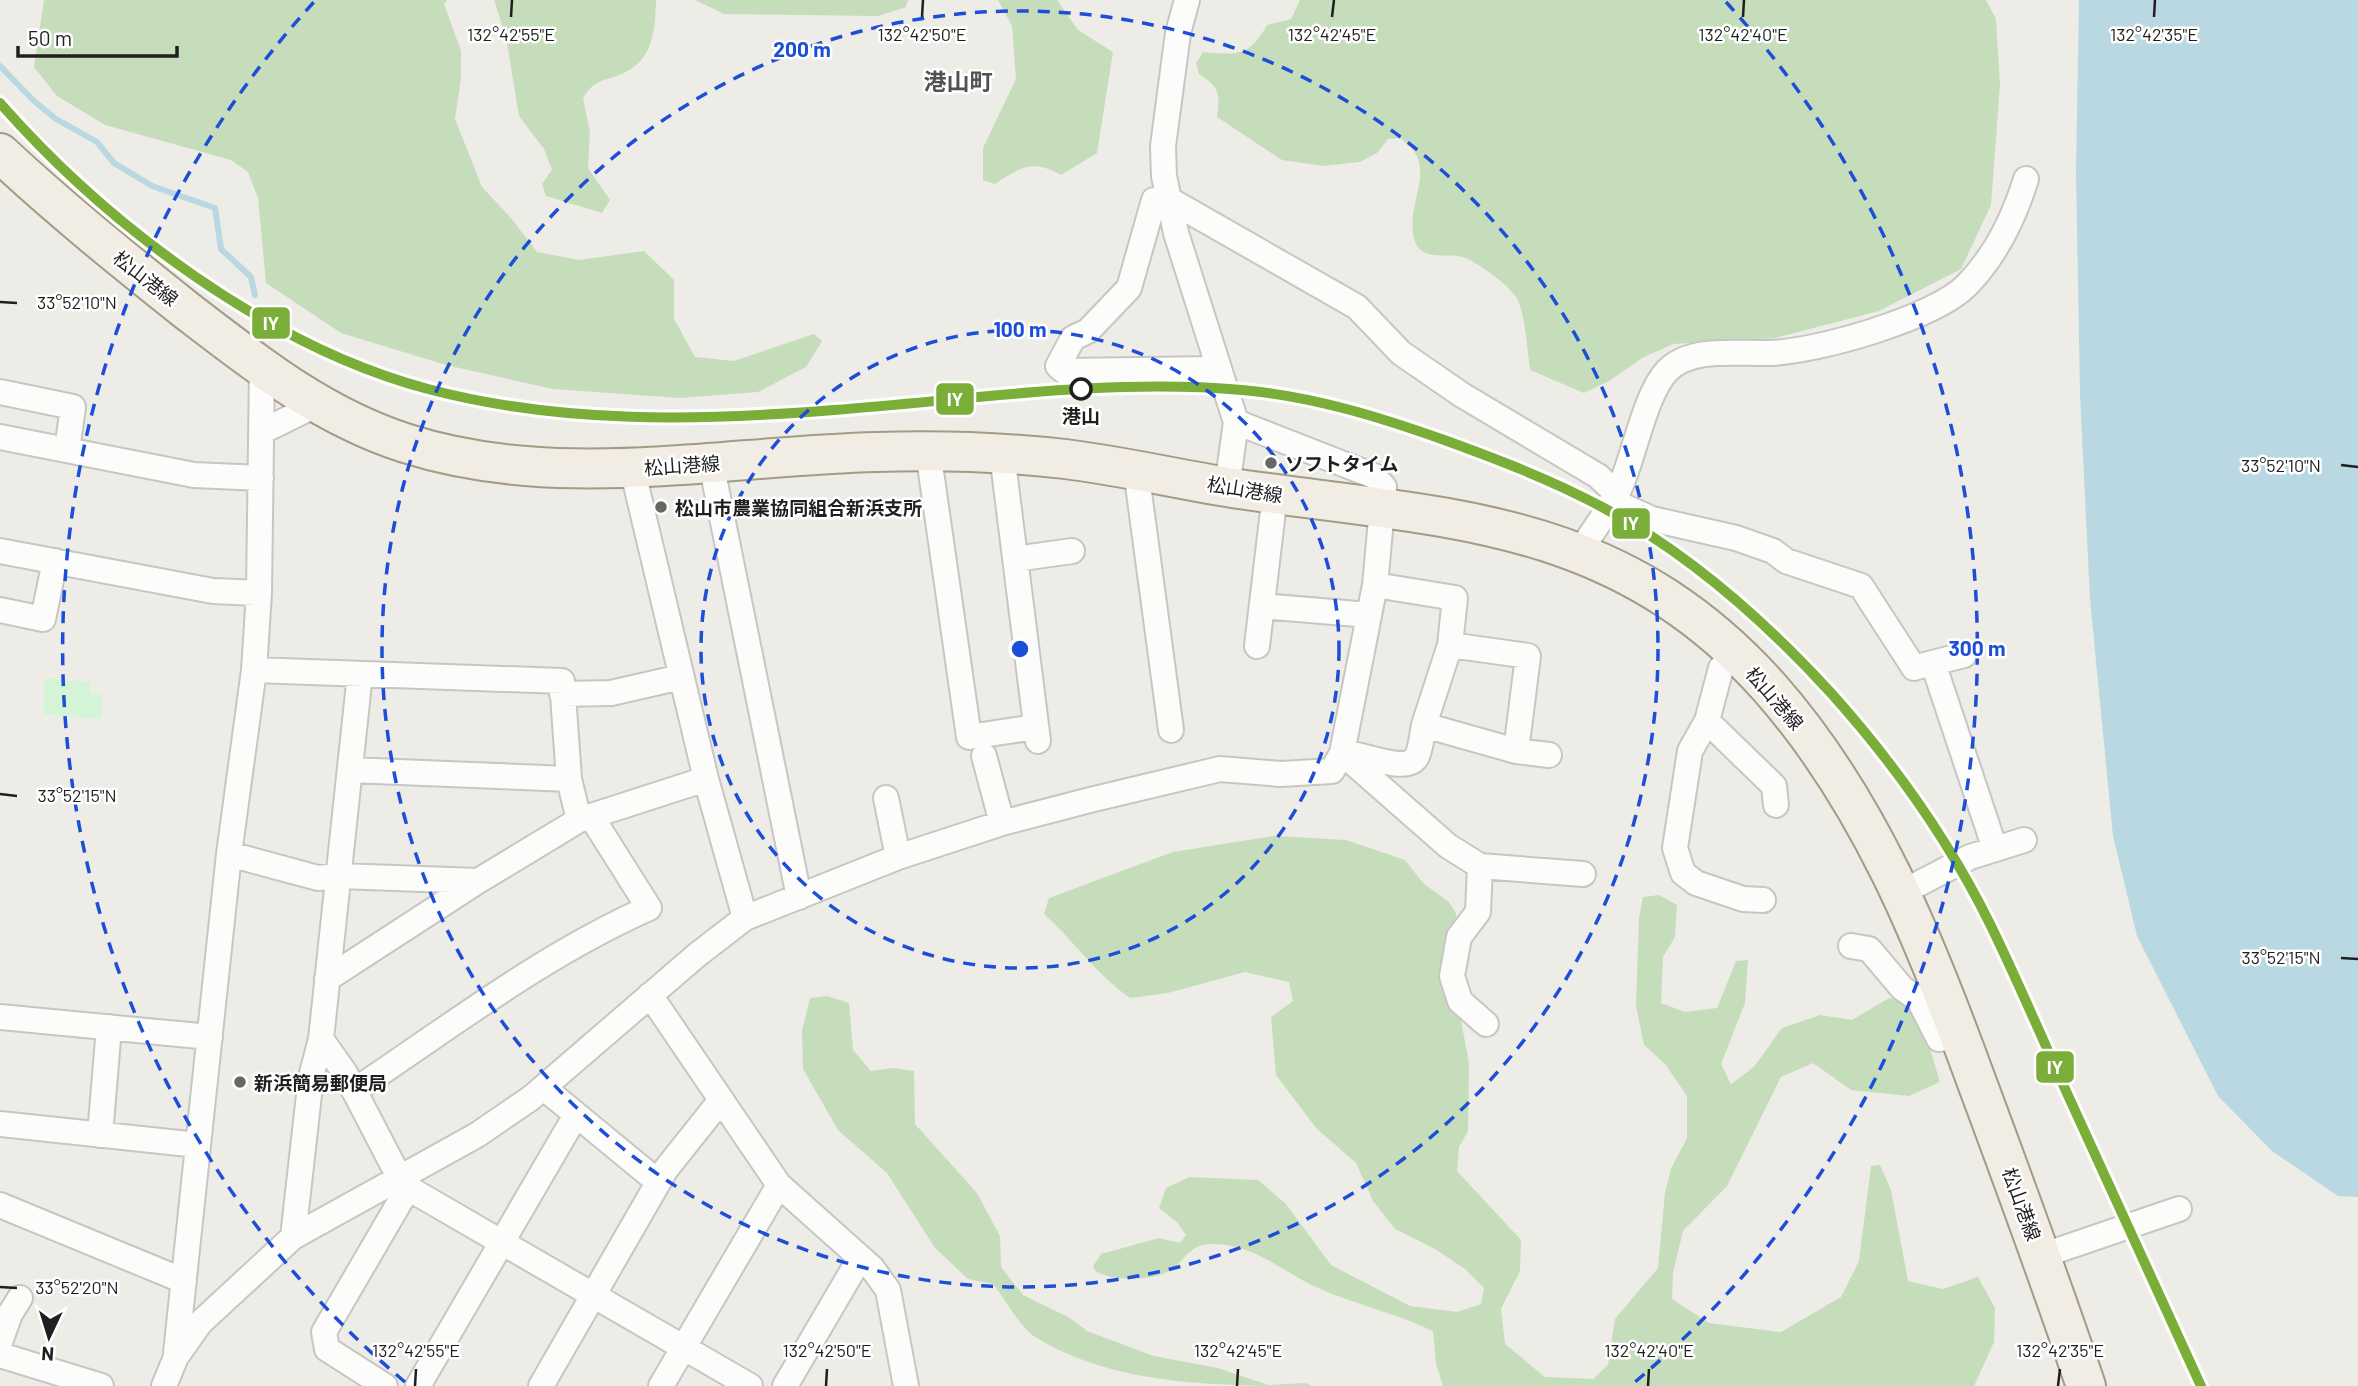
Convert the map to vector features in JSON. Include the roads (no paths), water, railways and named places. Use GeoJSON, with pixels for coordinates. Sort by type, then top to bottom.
{"type":"FeatureCollection","features":[{"type":"Feature","properties":{"kind":"main road","name":"松山港線"},"geometry":{"type":"LineString","coordinates":[[0,153],[71,220],[262,368],[316,405],[352,423],[409,444],[470,458],[528,466],[632,468],[928,451],[1002,454],[1136,470],[1227,487],[1467,520],[1580,552],[1648,585],[1682,609],[1735,654],[1765,684],[1848,794],[1901,893],[1960,1036],[2086,1386]]}},
{"type":"Feature","properties":{"kind":"street"},"geometry":{"type":"LineString","coordinates":[[1187,0],[1178,33],[1163,146],[1168,199],[1217,369],[1236,422],[1227,487]]}},
{"type":"Feature","properties":{"kind":"street"},"geometry":{"type":"LineString","coordinates":[[1580,552],[1614,497],[1651,402],[1667,371],[1690,358],[1719,353],[1772,354],[1818,349],[1881,328],[1944,301],[1966,286],[1993,252],[2013,219],[2026,179]]}},
{"type":"Feature","properties":{"kind":"street"},"geometry":{"type":"LineString","coordinates":[[1217,369],[1064,371],[1058,366],[1073,338],[1088,331],[1129,288],[1154,200],[1168,199],[1357,307],[1401,354],[1462,395],[1588,470],[1614,497],[1652,519],[1736,538],[1773,551],[1786,561],[1861,586],[1915,667],[1995,849]]}},
{"type":"Feature","properties":{"kind":"street"},"geometry":{"type":"LineString","coordinates":[[176,1356],[229,854],[254,670],[259,593],[262,368]]}},
{"type":"Feature","properties":{"kind":"street"},"geometry":{"type":"LineString","coordinates":[[0,392],[73,407],[67,450]]}},
{"type":"Feature","properties":{"kind":"street"},"geometry":{"type":"LineString","coordinates":[[261,432],[316,405]]}},
{"type":"Feature","properties":{"kind":"street"},"geometry":{"type":"LineString","coordinates":[[164,1386],[176,1356],[200,1323],[293,1237],[404,1183],[544,1088],[650,995],[745,918],[898,857],[1002,823],[1220,769],[1281,774],[1332,771],[1342,753],[1375,585],[1384,487],[1374,476],[1236,422]]}},
{"type":"Feature","properties":{"kind":"street"},"geometry":{"type":"LineString","coordinates":[[0,437],[194,475],[261,478]]}},
{"type":"Feature","properties":{"kind":"street"},"geometry":{"type":"LineString","coordinates":[[928,451],[969,737],[1037,734],[1002,454]]}},
{"type":"Feature","properties":{"kind":"street"},"geometry":{"type":"LineString","coordinates":[[710,463],[799,897]]}},
{"type":"Feature","properties":{"kind":"street"},"geometry":{"type":"LineString","coordinates":[[632,468],[706,779],[745,918]]}},
{"type":"Feature","properties":{"kind":"street"},"geometry":{"type":"LineString","coordinates":[[1136,470],[1171,730]]}},
{"type":"Feature","properties":{"kind":"street"},"geometry":{"type":"LineString","coordinates":[[1257,646],[1275,494]]}},
{"type":"Feature","properties":{"kind":"street"},"geometry":{"type":"LineString","coordinates":[[0,551],[213,591],[259,593]]}},
{"type":"Feature","properties":{"kind":"street"},"geometry":{"type":"LineString","coordinates":[[1015,559],[1072,551]]}},
{"type":"Feature","properties":{"kind":"street"},"geometry":{"type":"LineString","coordinates":[[0,610],[43,619],[55,561]]}},
{"type":"Feature","properties":{"kind":"street"},"geometry":{"type":"LineString","coordinates":[[1342,753],[1355,752],[1400,766],[1408,764],[1416,757],[1450,645],[1455,598],[1375,585]]}},
{"type":"Feature","properties":{"kind":"street"},"geometry":{"type":"LineString","coordinates":[[1262,606],[1369,615]]}},
{"type":"Feature","properties":{"kind":"street"},"geometry":{"type":"LineString","coordinates":[[1450,645],[1528,656],[1516,751]]}},
{"type":"Feature","properties":{"kind":"street"},"geometry":{"type":"LineString","coordinates":[[1735,654],[1721,668],[1707,721],[1690,751],[1675,848],[1684,873],[1696,883],[1743,899],[1763,900]]}},
{"type":"Feature","properties":{"kind":"street"},"geometry":{"type":"LineString","coordinates":[[1915,667],[1964,655]]}},
{"type":"Feature","properties":{"kind":"street"},"geometry":{"type":"LineString","coordinates":[[254,670],[562,681],[569,779],[585,818],[649,908],[599,930],[561,952],[354,1091]]}},
{"type":"Feature","properties":{"kind":"street"},"geometry":{"type":"LineString","coordinates":[[293,1237],[311,1077],[321,1039],[360,674]]}},
{"type":"Feature","properties":{"kind":"street"},"geometry":{"type":"LineString","coordinates":[[562,694],[611,692],[681,677]]}},
{"type":"Feature","properties":{"kind":"street"},"geometry":{"type":"LineString","coordinates":[[1707,721],[1774,786],[1776,804]]}},
{"type":"Feature","properties":{"kind":"street"},"geometry":{"type":"LineString","coordinates":[[1424,725],[1516,751],[1549,755]]}},
{"type":"Feature","properties":{"kind":"street"},"geometry":{"type":"LineString","coordinates":[[1342,753],[1448,846],[1479,866],[1583,874]]}},
{"type":"Feature","properties":{"kind":"street"},"geometry":{"type":"LineString","coordinates":[[984,756],[1002,823]]}},
{"type":"Feature","properties":{"kind":"street"},"geometry":{"type":"LineString","coordinates":[[350,770],[569,779]]}},
{"type":"Feature","properties":{"kind":"street"},"geometry":{"type":"LineString","coordinates":[[327,979],[478,881],[585,818],[706,779]]}},
{"type":"Feature","properties":{"kind":"street"},"geometry":{"type":"LineString","coordinates":[[886,798],[898,857]]}},
{"type":"Feature","properties":{"kind":"street"},"geometry":{"type":"LineString","coordinates":[[1901,893],[1970,857],[2024,840]]}},
{"type":"Feature","properties":{"kind":"street"},"geometry":{"type":"LineString","coordinates":[[229,854],[318,878],[339,876],[478,881]]}},
{"type":"Feature","properties":{"kind":"street"},"geometry":{"type":"LineString","coordinates":[[1479,866],[1478,912],[1459,937],[1452,975],[1460,1000],[1486,1024]]}},
{"type":"Feature","properties":{"kind":"street"},"geometry":{"type":"LineString","coordinates":[[1851,946],[1869,949],[1902,988],[1919,1000],[1939,1039],[1960,1036]]}},
{"type":"Feature","properties":{"kind":"street"},"geometry":{"type":"LineString","coordinates":[[650,995],[779,1185],[860,1258],[888,1290],[906,1386]]}},
{"type":"Feature","properties":{"kind":"street"},"geometry":{"type":"LineString","coordinates":[[0,1017],[209,1037]]}},
{"type":"Feature","properties":{"kind":"street"},"geometry":{"type":"LineString","coordinates":[[100,1135],[109,1027]]}},
{"type":"Feature","properties":{"kind":"street"},"geometry":{"type":"LineString","coordinates":[[321,1039],[354,1091],[404,1183],[750,1386]]}},
{"type":"Feature","properties":{"kind":"street"},"geometry":{"type":"LineString","coordinates":[[544,1088],[658,1182]]}},
{"type":"Feature","properties":{"kind":"street"},"geometry":{"type":"LineString","coordinates":[[541,1386],[658,1182],[721,1100]]}},
{"type":"Feature","properties":{"kind":"street"},"geometry":{"type":"LineString","coordinates":[[418,1386],[576,1115]]}},
{"type":"Feature","properties":{"kind":"street"},"geometry":{"type":"LineString","coordinates":[[0,1124],[198,1145]]}},
{"type":"Feature","properties":{"kind":"street"},"geometry":{"type":"LineString","coordinates":[[385,1386],[327,1349],[324,1332],[404,1183]]}},
{"type":"Feature","properties":{"kind":"street"},"geometry":{"type":"LineString","coordinates":[[661,1386],[779,1185]]}},
{"type":"Feature","properties":{"kind":"street"},"geometry":{"type":"LineString","coordinates":[[0,1205],[184,1281]]}},
{"type":"Feature","properties":{"kind":"street"},"geometry":{"type":"LineString","coordinates":[[2041,1256],[2179,1209]]}},
{"type":"Feature","properties":{"kind":"street"},"geometry":{"type":"LineString","coordinates":[[785,1386],[860,1258]]}},
{"type":"Feature","properties":{"kind":"street"},"geometry":{"type":"LineString","coordinates":[[0,1342],[10,1314],[20,1298]]}},
{"type":"Feature","properties":{"kind":"street"},"geometry":{"type":"LineString","coordinates":[[0,1355],[101,1386]]}},
{"type":"Feature","properties":{"kind":"water"},"geometry":{"type":"Polygon","coordinates":[[[2079,0],[2358,0],[2358,1197],[2338,1196],[2272,1151],[2218,1096],[2137,936],[2113,836],[2090,599],[2080,394],[2076,172],[2079,0]]]}},
{"type":"Feature","properties":{"kind":"waterway"},"geometry":{"type":"LineString","coordinates":[[0,66],[56,119],[97,142],[114,163],[152,186],[215,208],[221,249],[251,277],[255,295]]}},
{"type":"Feature","properties":{"kind":"place","name":"港山"},"geometry":{"type":"Point","coordinates":[1081,389]}},
{"type":"Feature","properties":{"kind":"place","name":"ソフトタイム"},"geometry":{"type":"Point","coordinates":[1271,463]}},
{"type":"Feature","properties":{"kind":"place","name":"松山市農業協同組合新浜支所"},"geometry":{"type":"Point","coordinates":[661,507]}},
{"type":"Feature","properties":{"kind":"place","name":"新浜簡易郵便局"},"geometry":{"type":"Point","coordinates":[240,1082]}},
{"type":"Feature","properties":{"kind":"district","name":"港山町"},"geometry":{"type":"Point","coordinates":[958,81]}}]}
